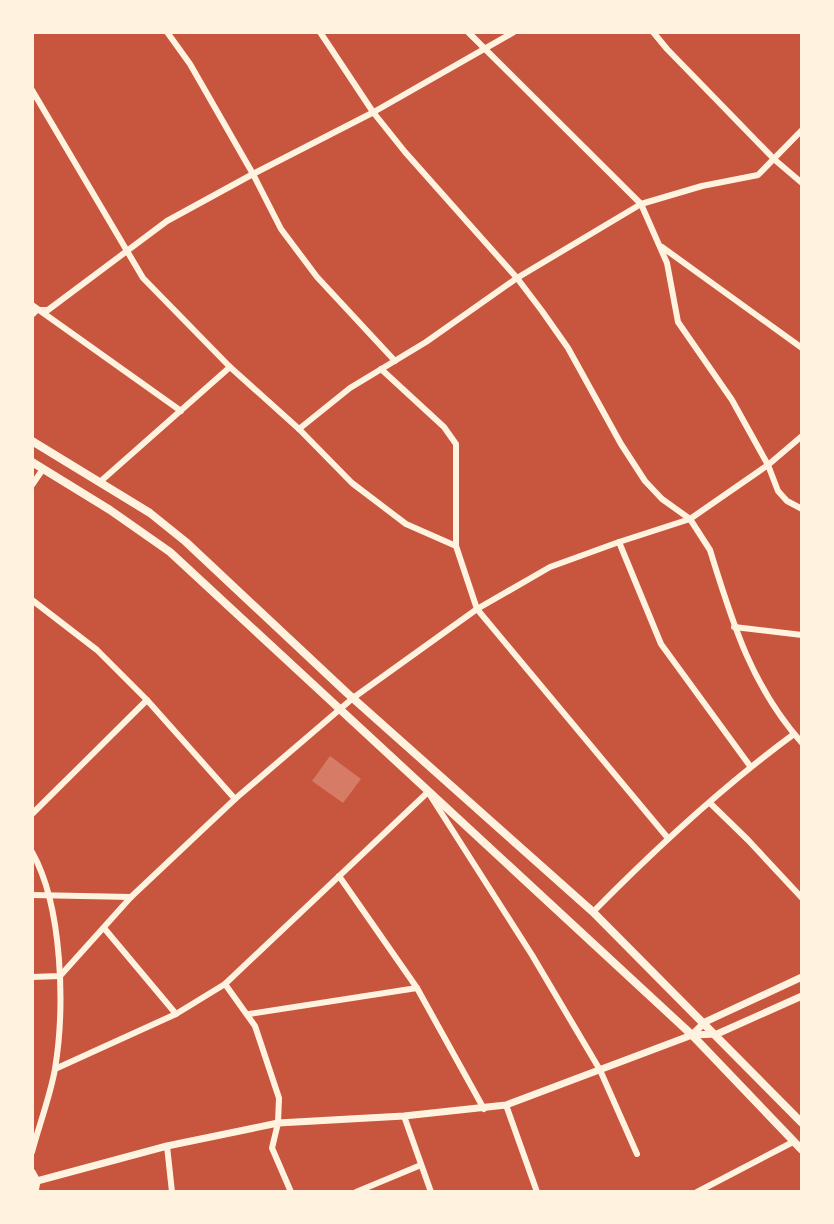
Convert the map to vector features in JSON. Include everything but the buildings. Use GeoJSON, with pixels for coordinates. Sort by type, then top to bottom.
{"type":"FeatureCollection","features":[{"type":"Feature","properties":{"kind":"main road"},"geometry":{"type":"LineString","coordinates":[[32,441],[150,513],[186,542],[353,698],[593,912],[802,1123]]}},
{"type":"Feature","properties":{"kind":"main road"},"geometry":{"type":"LineString","coordinates":[[32,462],[110,510],[170,552],[692,1035],[802,1150]]}},
{"type":"Feature","properties":{"kind":"street"},"geometry":{"type":"LineString","coordinates":[[167,32],[190,64],[281,229],[317,277],[395,361]]}},
{"type":"Feature","properties":{"kind":"street"},"geometry":{"type":"LineString","coordinates":[[320,32],[373,112],[517,278],[568,348],[645,481],[662,499],[690,519],[710,550],[745,656],[802,743]]}},
{"type":"Feature","properties":{"kind":"street"},"geometry":{"type":"LineString","coordinates":[[468,32],[641,204],[667,263],[678,322],[732,400],[768,465],[778,491],[787,501],[802,509]]}},
{"type":"Feature","properties":{"kind":"street"},"geometry":{"type":"LineString","coordinates":[[34,310],[48,310],[167,221],[373,112],[514,32]]}},
{"type":"Feature","properties":{"kind":"street"},"geometry":{"type":"LineString","coordinates":[[653,32],[775,160],[802,183]]}},
{"type":"Feature","properties":{"kind":"street"},"geometry":{"type":"LineString","coordinates":[[32,90],[143,278],[230,367],[299,429],[352,483],[406,524],[456,546]]}},
{"type":"Feature","properties":{"kind":"street"},"geometry":{"type":"LineString","coordinates":[[299,429],[350,388],[517,278],[641,204],[702,186],[758,175],[802,130]]}},
{"type":"Feature","properties":{"kind":"street"},"geometry":{"type":"LineString","coordinates":[[659,244],[802,348]]}},
{"type":"Feature","properties":{"kind":"street"},"geometry":{"type":"LineString","coordinates":[[34,310],[181,411]]}},
{"type":"Feature","properties":{"kind":"street"},"geometry":{"type":"LineString","coordinates":[[101,481],[230,367]]}},
{"type":"Feature","properties":{"kind":"street"},"geometry":{"type":"LineString","coordinates":[[381,369],[444,427],[456,444],[456,546],[477,609],[667,837]]}},
{"type":"Feature","properties":{"kind":"street"},"geometry":{"type":"LineString","coordinates":[[32,977],[60,976],[131,897],[235,799],[353,698],[477,609],[550,567],[690,519],[768,465],[802,436]]}},
{"type":"Feature","properties":{"kind":"street"},"geometry":{"type":"LineString","coordinates":[[32,485],[43,469]]}},
{"type":"Feature","properties":{"kind":"street"},"geometry":{"type":"LineString","coordinates":[[619,542],[661,644],[750,766]]}},
{"type":"Feature","properties":{"kind":"street"},"geometry":{"type":"LineString","coordinates":[[32,600],[97,650],[147,700],[235,799]]}},
{"type":"Feature","properties":{"kind":"street"},"geometry":{"type":"LineString","coordinates":[[734,627],[802,635]]}},
{"type":"Feature","properties":{"kind":"street"},"geometry":{"type":"LineString","coordinates":[[32,814],[147,700]]}},
{"type":"Feature","properties":{"kind":"street"},"geometry":{"type":"LineString","coordinates":[[593,912],[667,837],[750,766],[794,734]]}},
{"type":"Feature","properties":{"kind":"street"},"geometry":{"type":"LineString","coordinates":[[55,1069],[176,1014],[225,984],[428,792],[600,1070],[637,1154]]}},
{"type":"Feature","properties":{"kind":"street"},"geometry":{"type":"LineString","coordinates":[[710,803],[802,898]]}},
{"type":"Feature","properties":{"kind":"street"},"geometry":{"type":"LineString","coordinates":[[32,852],[48,895],[57,936],[60,976],[55,1069],[32,1152]]}},
{"type":"Feature","properties":{"kind":"street"},"geometry":{"type":"LineString","coordinates":[[339,876],[417,988],[484,1109]]}},
{"type":"Feature","properties":{"kind":"street"},"geometry":{"type":"LineString","coordinates":[[32,895],[131,897]]}},
{"type":"Feature","properties":{"kind":"street"},"geometry":{"type":"LineString","coordinates":[[104,928],[176,1014]]}},
{"type":"Feature","properties":{"kind":"street"},"geometry":{"type":"LineString","coordinates":[[692,1035],[705,1022],[802,977]]}},
{"type":"Feature","properties":{"kind":"street"},"geometry":{"type":"LineString","coordinates":[[225,984],[249,1014],[279,1098],[278,1123],[272,1148],[291,1192]]}},
{"type":"Feature","properties":{"kind":"street"},"geometry":{"type":"LineString","coordinates":[[249,1014],[417,988]]}},
{"type":"Feature","properties":{"kind":"street"},"geometry":{"type":"LineString","coordinates":[[37,1181],[167,1146],[278,1123],[404,1116],[506,1105],[692,1035],[717,1034],[802,996]]}},
{"type":"Feature","properties":{"kind":"street"},"geometry":{"type":"LineString","coordinates":[[506,1105],[537,1192]]}},
{"type":"Feature","properties":{"kind":"street"},"geometry":{"type":"LineString","coordinates":[[404,1116],[431,1192]]}},
{"type":"Feature","properties":{"kind":"street"},"geometry":{"type":"LineString","coordinates":[[697,1192],[793,1142]]}},
{"type":"Feature","properties":{"kind":"street"},"geometry":{"type":"LineString","coordinates":[[167,1146],[172,1192]]}},
{"type":"Feature","properties":{"kind":"street"},"geometry":{"type":"LineString","coordinates":[[356,1192],[421,1165]]}},
{"type":"Feature","properties":{"kind":"street"},"geometry":{"type":"LineString","coordinates":[[32,1172],[37,1181],[35,1192]]}}]}
